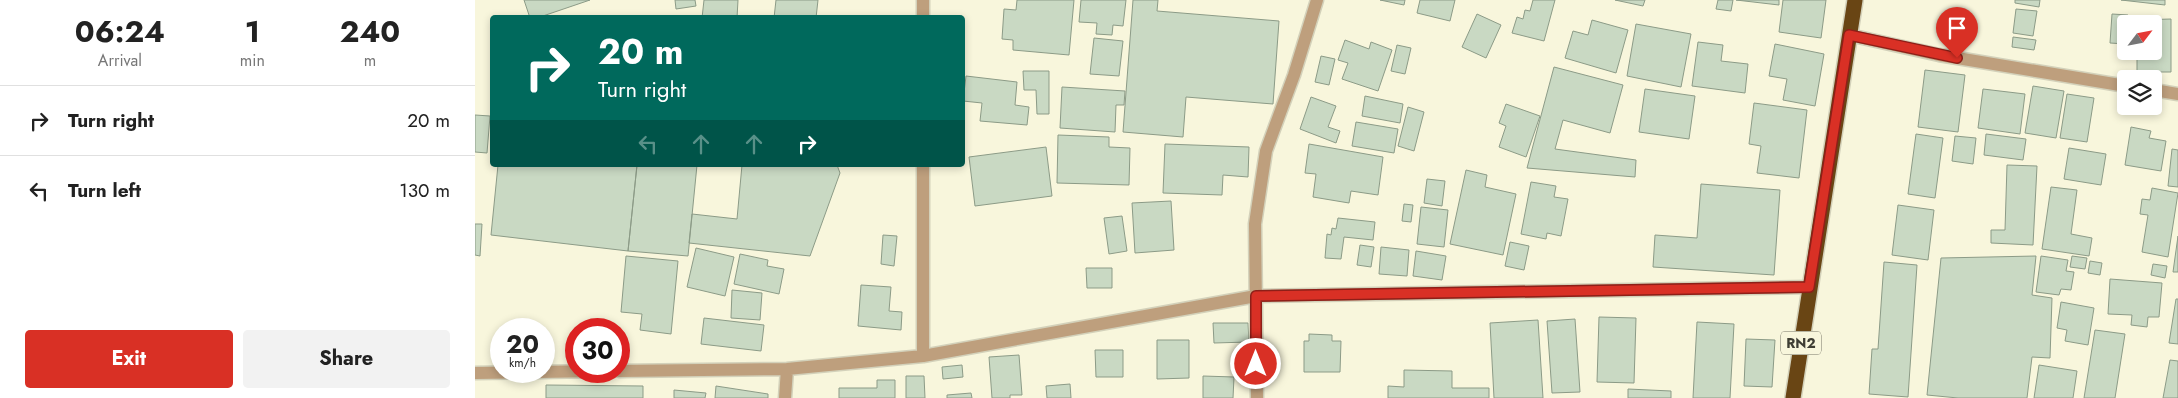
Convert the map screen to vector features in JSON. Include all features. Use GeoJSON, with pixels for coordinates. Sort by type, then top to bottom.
{"type":"FeatureCollection","features":[{"type":"Feature","properties":{"kind":"highway","name":"RN2"},"geometry":{"type":"LineString","coordinates":[[1793,398],[1855,0]]}},
{"type":"Feature","properties":{"kind":"street"},"geometry":{"type":"LineString","coordinates":[[923,0],[923,15]]}},
{"type":"Feature","properties":{"kind":"street"},"geometry":{"type":"LineString","coordinates":[[1257,398],[1255,224],[1267,152],[1294,75],[1317,0]]}},
{"type":"Feature","properties":{"kind":"street"},"geometry":{"type":"LineString","coordinates":[[1849,35],[1939,55],[2117,85]]}},
{"type":"Feature","properties":{"kind":"street"},"geometry":{"type":"LineString","coordinates":[[2162,91],[2178,94]]}},
{"type":"Feature","properties":{"kind":"street"},"geometry":{"type":"LineString","coordinates":[[923,167],[923,356]]}},
{"type":"Feature","properties":{"kind":"street"},"geometry":{"type":"LineString","coordinates":[[630,371],[787,369],[923,356],[1256,296],[1809,287]]}},
{"type":"Feature","properties":{"kind":"street"},"geometry":{"type":"LineString","coordinates":[[785,398],[787,369]]}},
{"type":"Feature","properties":{"kind":"street"},"geometry":{"type":"LineString","coordinates":[[475,373],[565,372]]}},
{"type":"Feature","properties":{"kind":"building"},"geometry":{"type":"Polygon","coordinates":[[[524,0],[590,0],[546,15],[529,15],[524,0]]]}},
{"type":"Feature","properties":{"kind":"building"},"geometry":{"type":"Polygon","coordinates":[[[675,0],[695,0],[696,6],[676,9],[675,0]]]}},
{"type":"Feature","properties":{"kind":"building"},"geometry":{"type":"Polygon","coordinates":[[[704,0],[738,0],[737,15],[702,15],[704,0]]]}},
{"type":"Feature","properties":{"kind":"building"},"geometry":{"type":"Polygon","coordinates":[[[776,0],[818,0],[816,15],[774,15],[776,0]]]}},
{"type":"Feature","properties":{"kind":"building"},"geometry":{"type":"Polygon","coordinates":[[[1017,0],[1074,0],[1069,55],[1013,50],[1013,40],[1002,39],[1004,9],[1016,10],[1017,0]]]}},
{"type":"Feature","properties":{"kind":"building"},"geometry":{"type":"Polygon","coordinates":[[[1081,0],[1126,0],[1123,26],[1113,25],[1112,35],[1096,34],[1097,23],[1079,22],[1081,0]]]}},
{"type":"Feature","properties":{"kind":"building"},"geometry":{"type":"Polygon","coordinates":[[[1133,0],[1158,0],[1157,11],[1279,21],[1273,104],[1186,97],[1183,137],[1123,132],[1133,0]]]}},
{"type":"Feature","properties":{"kind":"building"},"geometry":{"type":"Polygon","coordinates":[[[1380,0],[1405,0],[1404,5],[1380,0]]]}},
{"type":"Feature","properties":{"kind":"building"},"geometry":{"type":"Polygon","coordinates":[[[1420,0],[1455,0],[1450,21],[1417,13],[1420,0]]]}},
{"type":"Feature","properties":{"kind":"building"},"geometry":{"type":"Polygon","coordinates":[[[1533,0],[1555,0],[1544,41],[1512,33],[1517,17],[1523,19],[1525,10],[1530,11],[1533,0]]]}},
{"type":"Feature","properties":{"kind":"building"},"geometry":{"type":"Polygon","coordinates":[[[1615,0],[1645,0],[1643,6],[1615,0]]]}},
{"type":"Feature","properties":{"kind":"building"},"geometry":{"type":"Polygon","coordinates":[[[1718,0],[1733,0],[1731,11],[1716,9],[1718,0]]]}},
{"type":"Feature","properties":{"kind":"building"},"geometry":{"type":"Polygon","coordinates":[[[1736,0],[1779,0],[1779,5],[1736,0]]]}},
{"type":"Feature","properties":{"kind":"building"},"geometry":{"type":"Polygon","coordinates":[[[1783,0],[1826,0],[1821,38],[1779,32],[1783,0]]]}},
{"type":"Feature","properties":{"kind":"building"},"geometry":{"type":"Polygon","coordinates":[[[2015,0],[2040,0],[2039,7],[2015,3],[2015,0]]]}},
{"type":"Feature","properties":{"kind":"building"},"geometry":{"type":"Polygon","coordinates":[[[2121,0],[2165,0],[2165,5],[2121,0]]]}},
{"type":"Feature","properties":{"kind":"building"},"geometry":{"type":"Polygon","coordinates":[[[2016,9],[2037,11],[2033,36],[2013,33],[2016,9]]]}},
{"type":"Feature","properties":{"kind":"building"},"geometry":{"type":"Polygon","coordinates":[[[1477,14],[1501,25],[1486,58],[1462,47],[1477,14]]]}},
{"type":"Feature","properties":{"kind":"building"},"geometry":{"type":"Polygon","coordinates":[[[2112,14],[2128,15],[2117,15],[2117,43],[2110,43],[2112,14]]]}},
{"type":"Feature","properties":{"kind":"building"},"geometry":{"type":"Polygon","coordinates":[[[2163,19],[2171,19],[2171,72],[2137,70],[2137,60],[2163,60],[2163,19]]]}},
{"type":"Feature","properties":{"kind":"building"},"geometry":{"type":"Polygon","coordinates":[[[1592,20],[1628,30],[1616,73],[1565,58],[1573,31],[1588,35],[1592,20]]]}},
{"type":"Feature","properties":{"kind":"building"},"geometry":{"type":"Polygon","coordinates":[[[1636,24],[1691,34],[1681,87],[1627,76],[1636,24]]]}},
{"type":"Feature","properties":{"kind":"building"},"geometry":{"type":"Polygon","coordinates":[[[2013,37],[2036,40],[2034,50],[2012,47],[2013,37]]]}},
{"type":"Feature","properties":{"kind":"building"},"geometry":{"type":"Polygon","coordinates":[[[1094,38],[1123,41],[1119,76],[1090,74],[1094,38]]]}},
{"type":"Feature","properties":{"kind":"building"},"geometry":{"type":"Polygon","coordinates":[[[1345,40],[1369,49],[1371,42],[1392,50],[1378,91],[1342,79],[1348,63],[1338,60],[1345,40]]]}},
{"type":"Feature","properties":{"kind":"building"},"geometry":{"type":"Polygon","coordinates":[[[1698,42],[1723,45],[1721,61],[1748,64],[1745,93],[1692,86],[1698,42]]]}},
{"type":"Feature","properties":{"kind":"building"},"geometry":{"type":"Polygon","coordinates":[[[1775,44],[1824,54],[1815,106],[1783,100],[1787,79],[1769,76],[1775,44]]]}},
{"type":"Feature","properties":{"kind":"building"},"geometry":{"type":"Polygon","coordinates":[[[1397,45],[1411,48],[1405,74],[1391,71],[1397,45]]]}},
{"type":"Feature","properties":{"kind":"building"},"geometry":{"type":"Polygon","coordinates":[[[1321,56],[1335,59],[1329,85],[1315,82],[1321,56]]]}},
{"type":"Feature","properties":{"kind":"building"},"geometry":{"type":"Polygon","coordinates":[[[1554,67],[1623,85],[1610,133],[1563,120],[1555,149],[1636,160],[1635,177],[1527,168],[1554,67]]]}},
{"type":"Feature","properties":{"kind":"building"},"geometry":{"type":"Polygon","coordinates":[[[1925,70],[1965,75],[1958,132],[1918,127],[1925,70]]]}},
{"type":"Feature","properties":{"kind":"building"},"geometry":{"type":"Polygon","coordinates":[[[1023,71],[1049,71],[1049,114],[1037,114],[1036,90],[1024,90],[1023,71]]]}},
{"type":"Feature","properties":{"kind":"building"},"geometry":{"type":"Polygon","coordinates":[[[966,76],[1017,82],[1015,105],[1029,107],[1027,125],[980,121],[982,103],[965,101],[966,76]]]}},
{"type":"Feature","properties":{"kind":"building"},"geometry":{"type":"Polygon","coordinates":[[[2033,86],[2064,91],[2056,138],[2025,133],[2033,86]]]}},
{"type":"Feature","properties":{"kind":"building"},"geometry":{"type":"Polygon","coordinates":[[[1062,87],[1125,91],[1124,105],[1116,105],[1115,132],[1060,128],[1062,87]]]}},
{"type":"Feature","properties":{"kind":"building"},"geometry":{"type":"Polygon","coordinates":[[[1645,89],[1695,96],[1689,139],[1639,132],[1645,89]]]}},
{"type":"Feature","properties":{"kind":"building"},"geometry":{"type":"Polygon","coordinates":[[[1983,89],[2025,94],[2020,134],[1978,128],[1983,89]]]}},
{"type":"Feature","properties":{"kind":"building"},"geometry":{"type":"Polygon","coordinates":[[[2067,94],[2094,98],[2087,142],[2060,138],[2067,94]]]}},
{"type":"Feature","properties":{"kind":"building"},"geometry":{"type":"Polygon","coordinates":[[[1365,96],[1403,104],[1400,123],[1362,116],[1365,96]]]}},
{"type":"Feature","properties":{"kind":"building"},"geometry":{"type":"Polygon","coordinates":[[[1311,97],[1336,106],[1328,127],[1340,131],[1336,143],[1300,129],[1311,97]]]}},
{"type":"Feature","properties":{"kind":"building"},"geometry":{"type":"Polygon","coordinates":[[[1754,103],[1807,110],[1799,178],[1757,173],[1761,146],[1749,144],[1754,103]]]}},
{"type":"Feature","properties":{"kind":"building"},"geometry":{"type":"Polygon","coordinates":[[[1506,104],[1540,116],[1526,157],[1499,147],[1506,126],[1499,123],[1506,104]]]}},
{"type":"Feature","properties":{"kind":"building"},"geometry":{"type":"Polygon","coordinates":[[[1408,107],[1424,112],[1414,151],[1398,146],[1408,107]]]}},
{"type":"Feature","properties":{"kind":"building"},"geometry":{"type":"Polygon","coordinates":[[[475,115],[490,116],[487,153],[475,152],[475,115]]]}},
{"type":"Feature","properties":{"kind":"building"},"geometry":{"type":"Polygon","coordinates":[[[1356,122],[1398,129],[1394,153],[1352,146],[1356,122]]]}},
{"type":"Feature","properties":{"kind":"building"},"geometry":{"type":"Polygon","coordinates":[[[2131,127],[2151,131],[2149,138],[2166,141],[2161,171],[2125,165],[2131,127]]]}},
{"type":"Feature","properties":{"kind":"building"},"geometry":{"type":"Polygon","coordinates":[[[1916,134],[1943,138],[1935,198],[1908,194],[1916,134]]]}},
{"type":"Feature","properties":{"kind":"building"},"geometry":{"type":"Polygon","coordinates":[[[1986,134],[2026,139],[2023,160],[1984,155],[1986,134]]]}},
{"type":"Feature","properties":{"kind":"building"},"geometry":{"type":"Polygon","coordinates":[[[1058,135],[1109,137],[1109,147],[1130,148],[1129,185],[1057,183],[1058,135]]]}},
{"type":"Feature","properties":{"kind":"building"},"geometry":{"type":"Polygon","coordinates":[[[1955,136],[1976,138],[1973,164],[1952,161],[1955,136]]]}},
{"type":"Feature","properties":{"kind":"building"},"geometry":{"type":"Polygon","coordinates":[[[1165,144],[1249,147],[1248,177],[1223,175],[1222,195],[1163,193],[1165,144]]]}},
{"type":"Feature","properties":{"kind":"building"},"geometry":{"type":"Polygon","coordinates":[[[1309,144],[1383,157],[1378,195],[1351,191],[1349,203],[1313,197],[1316,174],[1305,173],[1309,144]]]}},
{"type":"Feature","properties":{"kind":"building"},"geometry":{"type":"Polygon","coordinates":[[[1046,147],[1052,196],[975,206],[969,157],[1046,147]]]}},
{"type":"Feature","properties":{"kind":"building"},"geometry":{"type":"Polygon","coordinates":[[[2069,148],[2106,154],[2101,185],[2064,179],[2069,148]]]}},
{"type":"Feature","properties":{"kind":"building"},"geometry":{"type":"Polygon","coordinates":[[[2172,149],[2178,150],[2178,187],[2168,186],[2172,149]]]}},
{"type":"Feature","properties":{"kind":"building"},"geometry":{"type":"Polygon","coordinates":[[[2007,165],[2037,166],[2033,245],[1991,243],[1991,230],[2005,230],[2007,165]]]}},
{"type":"Feature","properties":{"kind":"building"},"geometry":{"type":"Polygon","coordinates":[[[498,167],[637,167],[628,251],[491,235],[498,167]]]}},
{"type":"Feature","properties":{"kind":"building"},"geometry":{"type":"Polygon","coordinates":[[[637,167],[697,167],[688,256],[628,251],[637,167]]]}},
{"type":"Feature","properties":{"kind":"building"},"geometry":{"type":"Polygon","coordinates":[[[742,167],[838,167],[840,173],[810,256],[689,243],[692,214],[737,219],[742,167]]]}},
{"type":"Feature","properties":{"kind":"building"},"geometry":{"type":"Polygon","coordinates":[[[1466,170],[1487,175],[1485,187],[1516,194],[1503,255],[1450,244],[1466,170]]]}},
{"type":"Feature","properties":{"kind":"building"},"geometry":{"type":"Polygon","coordinates":[[[1427,179],[1445,181],[1442,206],[1424,203],[1427,179]]]}},
{"type":"Feature","properties":{"kind":"building"},"geometry":{"type":"Polygon","coordinates":[[[1531,182],[1556,186],[1554,197],[1568,199],[1561,236],[1547,233],[1546,239],[1521,234],[1531,182]]]}},
{"type":"Feature","properties":{"kind":"building"},"geometry":{"type":"Polygon","coordinates":[[[1701,184],[1780,190],[1774,275],[1653,267],[1655,235],[1697,238],[1701,184]]]}},
{"type":"Feature","properties":{"kind":"building"},"geometry":{"type":"Polygon","coordinates":[[[2051,187],[2077,190],[2071,234],[2092,238],[2089,256],[2042,249],[2051,187]]]}},
{"type":"Feature","properties":{"kind":"building"},"geometry":{"type":"Polygon","coordinates":[[[2152,188],[2178,193],[2168,257],[2142,252],[2148,215],[2140,214],[2142,199],[2150,200],[2152,188]]]}},
{"type":"Feature","properties":{"kind":"building"},"geometry":{"type":"Polygon","coordinates":[[[1171,201],[1174,250],[1135,253],[1132,203],[1171,201]]]}},
{"type":"Feature","properties":{"kind":"building"},"geometry":{"type":"Polygon","coordinates":[[[1404,204],[1413,205],[1411,222],[1402,221],[1404,204]]]}},
{"type":"Feature","properties":{"kind":"building"},"geometry":{"type":"Polygon","coordinates":[[[1898,205],[1934,210],[1928,260],[1892,255],[1898,205]]]}},
{"type":"Feature","properties":{"kind":"building"},"geometry":{"type":"Polygon","coordinates":[[[1421,207],[1448,210],[1444,247],[1417,244],[1421,207]]]}},
{"type":"Feature","properties":{"kind":"building"},"geometry":{"type":"Polygon","coordinates":[[[1122,216],[1127,251],[1109,254],[1104,218],[1122,216]]]}},
{"type":"Feature","properties":{"kind":"building"},"geometry":{"type":"Polygon","coordinates":[[[1338,218],[1375,222],[1373,240],[1344,237],[1341,259],[1325,258],[1327,234],[1331,235],[1332,228],[1336,229],[1338,218]]]}},
{"type":"Feature","properties":{"kind":"building"},"geometry":{"type":"Polygon","coordinates":[[[475,224],[482,224],[480,256],[475,255],[475,224]]]}},
{"type":"Feature","properties":{"kind":"building"},"geometry":{"type":"Polygon","coordinates":[[[883,235],[897,236],[894,266],[881,264],[883,235]]]}},
{"type":"Feature","properties":{"kind":"building"},"geometry":{"type":"Polygon","coordinates":[[[2178,236],[2178,272],[2173,272],[2178,236]]]}},
{"type":"Feature","properties":{"kind":"building"},"geometry":{"type":"Polygon","coordinates":[[[1510,242],[1529,246],[1524,270],[1505,266],[1510,242]]]}},
{"type":"Feature","properties":{"kind":"building"},"geometry":{"type":"Polygon","coordinates":[[[1360,245],[1374,247],[1371,267],[1357,265],[1360,245]]]}},
{"type":"Feature","properties":{"kind":"building"},"geometry":{"type":"Polygon","coordinates":[[[1381,247],[1409,250],[1407,276],[1379,274],[1381,247]]]}},
{"type":"Feature","properties":{"kind":"building"},"geometry":{"type":"Polygon","coordinates":[[[696,248],[734,257],[725,296],[687,287],[696,248]]]}},
{"type":"Feature","properties":{"kind":"building"},"geometry":{"type":"Polygon","coordinates":[[[1416,251],[1446,256],[1442,280],[1413,276],[1416,251]]]}},
{"type":"Feature","properties":{"kind":"building"},"geometry":{"type":"Polygon","coordinates":[[[740,254],[768,260],[767,266],[784,269],[779,294],[734,284],[740,254]]]}},
{"type":"Feature","properties":{"kind":"building"},"geometry":{"type":"Polygon","coordinates":[[[626,256],[678,261],[671,334],[640,330],[642,314],[621,312],[626,256]]]}},
{"type":"Feature","properties":{"kind":"building"},"geometry":{"type":"Polygon","coordinates":[[[2036,256],[2032,295],[2052,298],[2050,358],[2032,357],[2027,398],[1958,398],[1927,395],[1941,258],[2036,256]]]}},
{"type":"Feature","properties":{"kind":"building"},"geometry":{"type":"Polygon","coordinates":[[[2041,256],[2068,260],[2066,271],[2074,272],[2071,290],[2061,289],[2059,295],[2036,292],[2041,256]]]}},
{"type":"Feature","properties":{"kind":"building"},"geometry":{"type":"Polygon","coordinates":[[[2072,256],[2087,258],[2085,269],[2070,267],[2072,256]]]}},
{"type":"Feature","properties":{"kind":"building"},"geometry":{"type":"Polygon","coordinates":[[[2090,261],[2102,263],[2100,275],[2088,273],[2090,261]]]}},
{"type":"Feature","properties":{"kind":"building"},"geometry":{"type":"Polygon","coordinates":[[[1884,262],[1917,265],[1908,397],[1869,394],[1872,349],[1878,349],[1884,262]]]}},
{"type":"Feature","properties":{"kind":"building"},"geometry":{"type":"Polygon","coordinates":[[[2153,264],[2167,266],[2165,278],[2151,275],[2153,264]]]}},
{"type":"Feature","properties":{"kind":"building"},"geometry":{"type":"Polygon","coordinates":[[[1086,268],[1112,268],[1112,288],[1087,288],[1086,268]]]}},
{"type":"Feature","properties":{"kind":"building"},"geometry":{"type":"Polygon","coordinates":[[[2110,279],[2162,283],[2159,317],[2148,317],[2147,327],[2131,325],[2132,315],[2108,314],[2110,279]]]}},
{"type":"Feature","properties":{"kind":"building"},"geometry":{"type":"Polygon","coordinates":[[[861,285],[891,287],[889,311],[902,312],[901,330],[858,326],[861,285]]]}},
{"type":"Feature","properties":{"kind":"building"},"geometry":{"type":"Polygon","coordinates":[[[732,290],[762,293],[760,320],[731,318],[732,290]]]}},
{"type":"Feature","properties":{"kind":"building"},"geometry":{"type":"Polygon","coordinates":[[[2176,299],[2178,299],[2178,344],[2169,343],[2176,299]]]}},
{"type":"Feature","properties":{"kind":"building"},"geometry":{"type":"Polygon","coordinates":[[[2061,302],[2094,308],[2088,345],[2065,341],[2067,330],[2057,328],[2061,302]]]}},
{"type":"Feature","properties":{"kind":"building"},"geometry":{"type":"Polygon","coordinates":[[[1599,317],[1636,318],[1634,383],[1597,382],[1599,317]]]}},
{"type":"Feature","properties":{"kind":"building"},"geometry":{"type":"Polygon","coordinates":[[[704,318],[764,325],[761,351],[701,344],[704,318]]]}},
{"type":"Feature","properties":{"kind":"building"},"geometry":{"type":"Polygon","coordinates":[[[1575,319],[1580,392],[1552,393],[1547,321],[1575,319]]]}},
{"type":"Feature","properties":{"kind":"building"},"geometry":{"type":"Polygon","coordinates":[[[1538,320],[1543,398],[1494,398],[1490,323],[1538,320]]]}},
{"type":"Feature","properties":{"kind":"building"},"geometry":{"type":"Polygon","coordinates":[[[1697,322],[1734,324],[1730,398],[1693,398],[1697,322]]]}},
{"type":"Feature","properties":{"kind":"building"},"geometry":{"type":"Polygon","coordinates":[[[1213,323],[1248,323],[1249,342],[1214,343],[1213,323]]]}},
{"type":"Feature","properties":{"kind":"building"},"geometry":{"type":"Polygon","coordinates":[[[2095,330],[2125,334],[2115,398],[2084,398],[2095,330]]]}},
{"type":"Feature","properties":{"kind":"building"},"geometry":{"type":"Polygon","coordinates":[[[1309,334],[1332,335],[1332,341],[1341,341],[1340,372],[1304,372],[1304,341],[1309,341],[1309,334]]]}},
{"type":"Feature","properties":{"kind":"building"},"geometry":{"type":"Polygon","coordinates":[[[1746,339],[1775,340],[1772,387],[1744,386],[1746,339]]]}},
{"type":"Feature","properties":{"kind":"building"},"geometry":{"type":"Polygon","coordinates":[[[1157,340],[1189,340],[1189,378],[1157,379],[1157,340]]]}},
{"type":"Feature","properties":{"kind":"building"},"geometry":{"type":"Polygon","coordinates":[[[1095,350],[1123,350],[1123,377],[1096,377],[1095,350]]]}},
{"type":"Feature","properties":{"kind":"building"},"geometry":{"type":"Polygon","coordinates":[[[1019,355],[1022,395],[1010,395],[1010,398],[992,398],[989,357],[1019,355]]]}},
{"type":"Feature","properties":{"kind":"building"},"geometry":{"type":"Polygon","coordinates":[[[2170,360],[2178,361],[2178,398],[2163,398],[2170,360]]]}},
{"type":"Feature","properties":{"kind":"building"},"geometry":{"type":"Polygon","coordinates":[[[962,365],[963,377],[943,379],[942,367],[962,365]]]}},
{"type":"Feature","properties":{"kind":"building"},"geometry":{"type":"Polygon","coordinates":[[[2039,365],[2077,371],[2073,398],[2034,398],[2039,365]]]}},
{"type":"Feature","properties":{"kind":"building"},"geometry":{"type":"Polygon","coordinates":[[[1404,370],[1452,371],[1452,388],[1489,388],[1489,398],[1388,398],[1388,386],[1404,387],[1404,370]]]}},
{"type":"Feature","properties":{"kind":"building"},"geometry":{"type":"Polygon","coordinates":[[[906,376],[924,376],[925,398],[906,398],[906,376]]]}},
{"type":"Feature","properties":{"kind":"building"},"geometry":{"type":"Polygon","coordinates":[[[1203,376],[1234,377],[1233,398],[1203,398],[1203,376]]]}},
{"type":"Feature","properties":{"kind":"building"},"geometry":{"type":"Polygon","coordinates":[[[877,380],[895,380],[895,398],[839,398],[839,388],[877,388],[877,380]]]}},
{"type":"Feature","properties":{"kind":"building"},"geometry":{"type":"Polygon","coordinates":[[[1070,384],[1071,398],[1047,398],[1046,386],[1070,384]]]}},
{"type":"Feature","properties":{"kind":"building"},"geometry":{"type":"Polygon","coordinates":[[[546,385],[643,386],[643,398],[546,398],[546,385]]]}},
{"type":"Feature","properties":{"kind":"building"},"geometry":{"type":"Polygon","coordinates":[[[716,386],[768,394],[768,398],[715,398],[716,386]]]}},
{"type":"Feature","properties":{"kind":"building"},"geometry":{"type":"Polygon","coordinates":[[[1628,389],[1671,391],[1671,398],[1628,398],[1628,389]]]}},
{"type":"Feature","properties":{"kind":"building"},"geometry":{"type":"Polygon","coordinates":[[[674,390],[706,393],[705,398],[674,398],[674,390]]]}},
{"type":"Feature","properties":{"kind":"building"},"geometry":{"type":"Polygon","coordinates":[[[971,393],[972,398],[947,398],[947,395],[971,393]]]}},
{"type":"Feature","properties":{"kind":"route"},"geometry":{"type":"LineString","coordinates":[[1256,364],[1256,296],[1809,287],[1849,35],[1957,58]]}}]}
